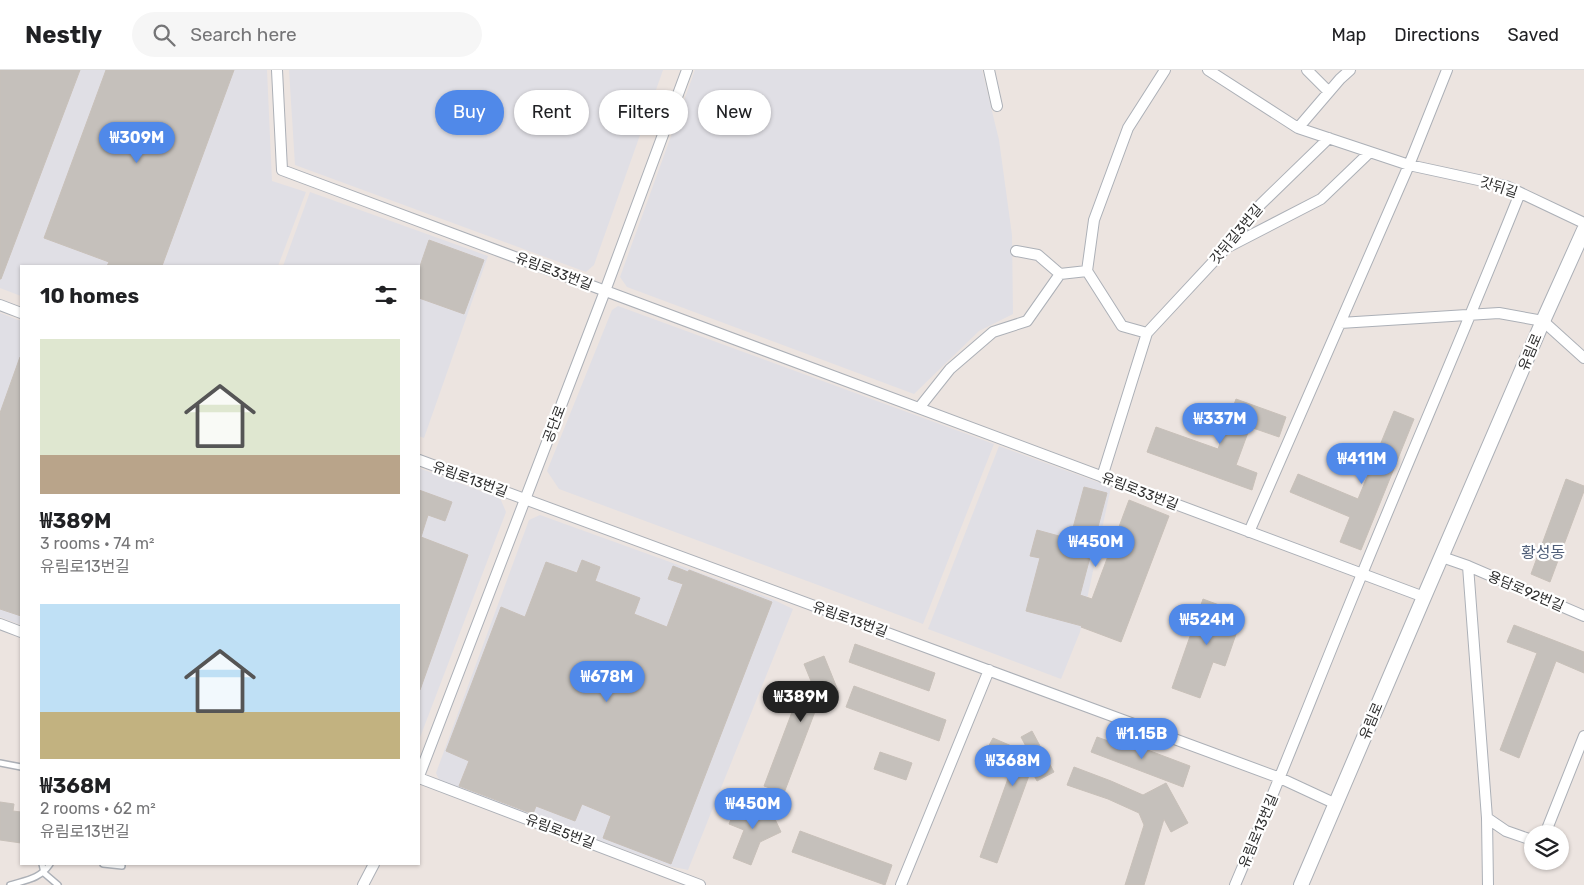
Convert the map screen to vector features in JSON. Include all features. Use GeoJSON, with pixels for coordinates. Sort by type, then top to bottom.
{"type":"FeatureCollection","features":[{"type":"Feature","properties":{"kind":"street","name":"유림로33번길"},"geometry":{"type":"LineString","coordinates":[[277,70],[282,170],[1424,597]]}},
{"type":"Feature","properties":{"kind":"street","name":"공단로"},"geometry":{"type":"LineString","coordinates":[[420,774],[606,291],[687,70]]}},
{"type":"Feature","properties":{"kind":"street"},"geometry":{"type":"LineString","coordinates":[[989,70],[997,106]]}},
{"type":"Feature","properties":{"kind":"street"},"geometry":{"type":"LineString","coordinates":[[1147,333],[1122,326],[1087,271],[1094,220],[1128,128],[1164,70]]}},
{"type":"Feature","properties":{"kind":"street","name":"갓뒤길"},"geometry":{"type":"LineString","coordinates":[[1208,70],[1298,128],[1409,165],[1506,186],[1584,223]]}},
{"type":"Feature","properties":{"kind":"street"},"geometry":{"type":"LineString","coordinates":[[1307,70],[1329,92]]}},
{"type":"Feature","properties":{"kind":"street"},"geometry":{"type":"LineString","coordinates":[[1298,128],[1350,70]]}},
{"type":"Feature","properties":{"kind":"street"},"geometry":{"type":"LineString","coordinates":[[1249,532],[1409,165],[1447,70]]}},
{"type":"Feature","properties":{"kind":"street","name":"갓뒤길3번길"},"geometry":{"type":"LineString","coordinates":[[1102,477],[1147,333],[1227,247],[1261,204],[1330,138]]}},
{"type":"Feature","properties":{"kind":"street"},"geometry":{"type":"LineString","coordinates":[[1227,247],[1321,199],[1370,152]]}},
{"type":"Feature","properties":{"kind":"street"},"geometry":{"type":"LineString","coordinates":[[1280,778],[1362,574],[1520,194]]}},
{"type":"Feature","properties":{"kind":"street","name":"유림로"},"geometry":{"type":"LineString","coordinates":[[1301,885],[1543,321],[1584,230]]}},
{"type":"Feature","properties":{"kind":"street"},"geometry":{"type":"LineString","coordinates":[[1016,250],[1038,255],[1060,274],[1087,271]]}},
{"type":"Feature","properties":{"kind":"street"},"geometry":{"type":"LineString","coordinates":[[919,408],[950,369],[993,332],[1027,321],[1060,274]]}},
{"type":"Feature","properties":{"kind":"street"},"geometry":{"type":"LineString","coordinates":[[0,305],[20,313]]}},
{"type":"Feature","properties":{"kind":"street"},"geometry":{"type":"LineString","coordinates":[[1340,323],[1499,313],[1543,321],[1584,358]]}},
{"type":"Feature","properties":{"kind":"street","name":"유림로13번길"},"geometry":{"type":"LineString","coordinates":[[420,460],[1280,778],[1336,804]]}},
{"type":"Feature","properties":{"kind":"street"},"geometry":{"type":"LineString","coordinates":[[1442,557],[1468,566],[1487,818],[1488,885]]}},
{"type":"Feature","properties":{"kind":"street","name":"용담로92번길"},"geometry":{"type":"LineString","coordinates":[[1468,566],[1584,616]]}},
{"type":"Feature","properties":{"kind":"street"},"geometry":{"type":"LineString","coordinates":[[0,624],[20,632]]}},
{"type":"Feature","properties":{"kind":"street"},"geometry":{"type":"LineString","coordinates":[[901,885],[988,670]]}},
{"type":"Feature","properties":{"kind":"street"},"geometry":{"type":"LineString","coordinates":[[1548,825],[1584,736]]}},
{"type":"Feature","properties":{"kind":"street","name":"유림로5번길"},"geometry":{"type":"LineString","coordinates":[[420,777],[700,885]]}},
{"type":"Feature","properties":{"kind":"street","name":"유림로13번길"},"geometry":{"type":"LineString","coordinates":[[1235,885],[1280,778]]}},
{"type":"Feature","properties":{"kind":"street"},"geometry":{"type":"LineString","coordinates":[[1487,818],[1506,831],[1524,837]]}},
{"type":"Feature","properties":{"kind":"street"},"geometry":{"type":"LineString","coordinates":[[363,885],[373,865]]}},
{"type":"Feature","properties":{"kind":"lane"},"geometry":{"type":"LineString","coordinates":[[0,763],[20,767]]}},
{"type":"Feature","properties":{"kind":"lane"},"geometry":{"type":"LineString","coordinates":[[42,865],[44,873],[58,885]]}},
{"type":"Feature","properties":{"kind":"lane"},"geometry":{"type":"LineString","coordinates":[[10,885],[44,873],[49,865]]}},
{"type":"Feature","properties":{"kind":"lane"},"geometry":{"type":"LineString","coordinates":[[112,865],[122,866]]}},
{"type":"Feature","properties":{"kind":"shaded area"},"geometry":{"type":"Polygon","coordinates":[[[0,70],[267,70],[272,181],[306,192],[278,265],[20,265],[20,296],[0,288],[0,70]]]}},
{"type":"Feature","properties":{"kind":"shaded area"},"geometry":{"type":"Polygon","coordinates":[[[289,70],[663,70],[656,90],[599,90],[599,135],[640,135],[594,265],[586,272],[295,165],[289,70]]]}},
{"type":"Feature","properties":{"kind":"shaded area"},"geometry":{"type":"Polygon","coordinates":[[[695,70],[982,70],[999,140],[1012,235],[1013,314],[979,331],[914,394],[627,287],[620,277],[671,135],[688,135],[688,90],[695,70]]]}},
{"type":"Feature","properties":{"kind":"shaded area"},"geometry":{"type":"Polygon","coordinates":[[[310,192],[488,256],[424,438],[420,436],[420,265],[283,265],[310,192]]]}},
{"type":"Feature","properties":{"kind":"shaded area"},"geometry":{"type":"Polygon","coordinates":[[[618,306],[994,444],[923,624],[559,489],[547,471],[612,310],[618,306]]]}},
{"type":"Feature","properties":{"kind":"shaded area"},"geometry":{"type":"Polygon","coordinates":[[[0,313],[20,321],[20,625],[0,617],[0,313]]]}},
{"type":"Feature","properties":{"kind":"shaded area"},"geometry":{"type":"Polygon","coordinates":[[[999,446],[1111,487],[1080,632],[1061,679],[928,629],[999,446]]]}},
{"type":"Feature","properties":{"kind":"shaded area"},"geometry":{"type":"Polygon","coordinates":[[[420,468],[500,498],[506,512],[420,737],[420,468]]]}},
{"type":"Feature","properties":{"kind":"shaded area"},"geometry":{"type":"Polygon","coordinates":[[[540,515],[772,599],[793,609],[688,870],[669,866],[440,782],[436,773],[529,520],[540,515]]]}},
{"type":"Feature","properties":{"kind":"building"},"geometry":{"type":"Polygon","coordinates":[[[0,70],[80,70],[1,279],[0,279],[0,70]]]}},
{"type":"Feature","properties":{"kind":"building"},"geometry":{"type":"Polygon","coordinates":[[[106,70],[234,70],[162,265],[108,265],[109,262],[44,238],[106,70]]]}},
{"type":"Feature","properties":{"kind":"building"},"geometry":{"type":"Polygon","coordinates":[[[429,240],[484,260],[464,314],[420,298],[420,266],[429,240]]]}},
{"type":"Feature","properties":{"kind":"building"},"geometry":{"type":"Polygon","coordinates":[[[20,357],[20,616],[0,609],[0,413],[20,357]]]}},
{"type":"Feature","properties":{"kind":"building"},"geometry":{"type":"Polygon","coordinates":[[[1236,399],[1286,417],[1279,437],[1250,427],[1236,465],[1257,473],[1252,490],[1147,452],[1156,427],[1218,449],[1236,399]]]}},
{"type":"Feature","properties":{"kind":"building"},"geometry":{"type":"Polygon","coordinates":[[[1394,411],[1414,419],[1361,550],[1340,542],[1350,517],[1290,492],[1298,474],[1358,499],[1394,411]]]}},
{"type":"Feature","properties":{"kind":"building"},"geometry":{"type":"Polygon","coordinates":[[[1566,479],[1584,486],[1584,491],[1550,582],[1531,574],[1566,479]]]}},
{"type":"Feature","properties":{"kind":"building"},"geometry":{"type":"Polygon","coordinates":[[[1084,487],[1107,493],[1080,595],[1092,599],[1129,500],[1169,516],[1121,642],[1082,626],[1026,611],[1040,558],[1030,556],[1037,530],[1070,539],[1084,487]]]}},
{"type":"Feature","properties":{"kind":"building"},"geometry":{"type":"Polygon","coordinates":[[[420,490],[452,502],[445,521],[428,515],[421,537],[468,555],[420,690],[420,490]]]}},
{"type":"Feature","properties":{"kind":"building"},"geometry":{"type":"Polygon","coordinates":[[[582,560],[600,567],[595,581],[640,598],[634,614],[667,627],[683,584],[668,579],[673,566],[688,572],[689,570],[772,602],[671,864],[603,838],[611,816],[582,804],[575,821],[536,806],[533,814],[459,786],[469,761],[446,751],[501,607],[525,617],[546,562],[577,573],[582,560]]]}},
{"type":"Feature","properties":{"kind":"building"},"geometry":{"type":"Polygon","coordinates":[[[1203,599],[1243,614],[1225,666],[1213,662],[1200,698],[1172,688],[1203,599]]]}},
{"type":"Feature","properties":{"kind":"building"},"geometry":{"type":"Polygon","coordinates":[[[1514,625],[1584,652],[1584,673],[1556,661],[1519,758],[1500,750],[1537,653],[1507,642],[1514,625]]]}},
{"type":"Feature","properties":{"kind":"building"},"geometry":{"type":"Polygon","coordinates":[[[855,644],[935,673],[929,691],[849,662],[855,644]]]}},
{"type":"Feature","properties":{"kind":"building"},"geometry":{"type":"Polygon","coordinates":[[[824,656],[839,693],[819,701],[784,793],[764,786],[800,691],[813,686],[804,664],[824,656]]]}},
{"type":"Feature","properties":{"kind":"building"},"geometry":{"type":"Polygon","coordinates":[[[854,686],[946,720],[939,741],[846,707],[854,686]]]}},
{"type":"Feature","properties":{"kind":"building"},"geometry":{"type":"Polygon","coordinates":[[[1032,731],[1054,772],[1037,781],[1031,770],[997,863],[980,857],[1010,773],[1005,762],[985,753],[993,738],[1030,754],[1021,737],[1032,731]]]}},
{"type":"Feature","properties":{"kind":"building"},"geometry":{"type":"Polygon","coordinates":[[[1097,737],[1111,742],[1113,737],[1190,766],[1183,787],[1091,752],[1097,737]]]}},
{"type":"Feature","properties":{"kind":"building"},"geometry":{"type":"Polygon","coordinates":[[[880,752],[912,763],[906,780],[874,769],[880,752]]]}},
{"type":"Feature","properties":{"kind":"building"},"geometry":{"type":"Polygon","coordinates":[[[1074,767],[1143,795],[1166,783],[1188,823],[1171,832],[1164,819],[1144,885],[1125,885],[1144,825],[1139,813],[1108,799],[1067,785],[1074,767]]]}},
{"type":"Feature","properties":{"kind":"building"},"geometry":{"type":"Polygon","coordinates":[[[0,802],[14,804],[13,811],[20,812],[20,843],[0,840],[0,802]]]}},
{"type":"Feature","properties":{"kind":"building"},"geometry":{"type":"Polygon","coordinates":[[[767,802],[781,832],[760,842],[751,865],[733,858],[744,830],[729,824],[738,803],[752,809],[767,802]]]}},
{"type":"Feature","properties":{"kind":"building"},"geometry":{"type":"Polygon","coordinates":[[[800,831],[892,865],[885,885],[792,852],[800,831]]]}},
{"type":"Feature","properties":{"kind":"district","name":"황성동"},"geometry":{"type":"Point","coordinates":[1543,552]}}]}
